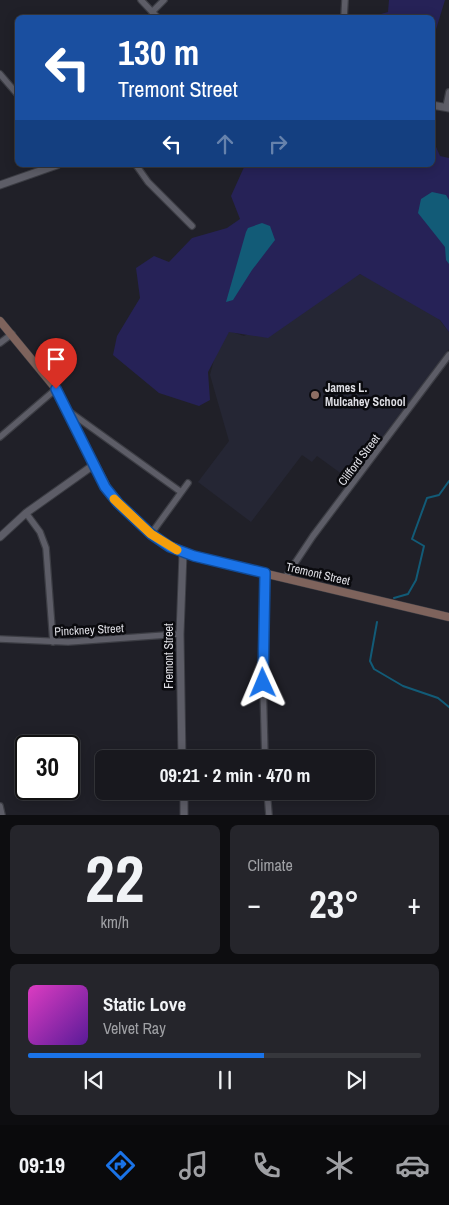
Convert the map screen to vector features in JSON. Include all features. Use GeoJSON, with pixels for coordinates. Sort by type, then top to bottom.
{"type":"FeatureCollection","features":[{"type":"Feature","properties":{"kind":"main road","name":"Tremont Street"},"geometry":{"type":"LineString","coordinates":[[0,321],[56,389],[111,495],[151,534],[183,552],[449,617]]}},
{"type":"Feature","properties":{"kind":"street"},"geometry":{"type":"LineString","coordinates":[[140,0],[155,15]]}},
{"type":"Feature","properties":{"kind":"street"},"geometry":{"type":"LineString","coordinates":[[152,12],[164,0]]}},
{"type":"Feature","properties":{"kind":"street"},"geometry":{"type":"LineString","coordinates":[[344,15],[345,0]]}},
{"type":"Feature","properties":{"kind":"street"},"geometry":{"type":"LineString","coordinates":[[0,74],[15,92]]}},
{"type":"Feature","properties":{"kind":"street"},"geometry":{"type":"LineString","coordinates":[[447,107],[449,92]]}},
{"type":"Feature","properties":{"kind":"street"},"geometry":{"type":"LineString","coordinates":[[0,185],[51,167]]}},
{"type":"Feature","properties":{"kind":"street"},"geometry":{"type":"LineString","coordinates":[[137,167],[148,182],[192,226]]}},
{"type":"Feature","properties":{"kind":"street"},"geometry":{"type":"LineString","coordinates":[[0,343],[12,334]]}},
{"type":"Feature","properties":{"kind":"street","name":"Clifford Street"},"geometry":{"type":"LineString","coordinates":[[285,578],[313,536],[449,355]]}},
{"type":"Feature","properties":{"kind":"street"},"geometry":{"type":"LineString","coordinates":[[0,437],[56,389]]}},
{"type":"Feature","properties":{"kind":"street"},"geometry":{"type":"LineString","coordinates":[[67,410],[181,492]]}},
{"type":"Feature","properties":{"kind":"street"},"geometry":{"type":"LineString","coordinates":[[0,538],[26,513],[95,464]]}},
{"type":"Feature","properties":{"kind":"street"},"geometry":{"type":"LineString","coordinates":[[151,534],[188,483]]}},
{"type":"Feature","properties":{"kind":"street"},"geometry":{"type":"LineString","coordinates":[[26,513],[40,532],[46,548],[53,642]]}},
{"type":"Feature","properties":{"kind":"street","name":"Fremont Street"},"geometry":{"type":"LineString","coordinates":[[182,750],[180,634],[183,552]]}},
{"type":"Feature","properties":{"kind":"street"},"geometry":{"type":"LineString","coordinates":[[265,573],[262,646],[266,750]]}},
{"type":"Feature","properties":{"kind":"street","name":"Pinckney Street"},"geometry":{"type":"LineString","coordinates":[[0,639],[53,642],[180,634]]}},
{"type":"Feature","properties":{"kind":"street"},"geometry":{"type":"LineString","coordinates":[[184,800],[184,815]]}},
{"type":"Feature","properties":{"kind":"street"},"geometry":{"type":"LineString","coordinates":[[267,800],[268,815]]}},
{"type":"Feature","properties":{"kind":"street"},"geometry":{"type":"LineString","coordinates":[[0,806],[2,815]]}},
{"type":"Feature","properties":{"kind":"shaded area"},"geometry":{"type":"Polygon","coordinates":[[[389,0],[445,0],[435,33],[435,15],[381,15],[388,12],[389,0]]]}},
{"type":"Feature","properties":{"kind":"shaded area"},"geometry":{"type":"Polygon","coordinates":[[[435,145],[440,156],[449,158],[449,332],[440,320],[360,274],[268,338],[229,332],[208,372],[210,400],[199,406],[159,393],[113,355],[117,336],[140,298],[136,268],[154,256],[169,262],[192,238],[227,228],[240,219],[231,196],[244,167],[435,167],[435,145]]]}},
{"type":"Feature","properties":{"kind":"shaded area","name":"James L. Mulcahey School"},"geometry":{"type":"Polygon","coordinates":[[[360,274],[430,308],[449,332],[449,349],[350,480],[317,456],[312,462],[302,455],[251,522],[198,482],[229,441],[210,375],[216,352],[229,331],[244,336],[307,306],[360,274]]]}},
{"type":"Feature","properties":{"kind":"water"},"geometry":{"type":"Polygon","coordinates":[[[432,192],[446,195],[449,200],[449,264],[446,260],[445,247],[418,213],[421,199],[432,192]]]}},
{"type":"Feature","properties":{"kind":"water"},"geometry":{"type":"Polygon","coordinates":[[[262,223],[270,226],[275,240],[252,270],[233,300],[226,302],[246,232],[248,228],[262,223]]]}},
{"type":"Feature","properties":{"kind":"waterway"},"geometry":{"type":"LineString","coordinates":[[394,598],[408,594],[416,580],[424,546],[412,539],[427,498],[439,495],[449,481]]}},
{"type":"Feature","properties":{"kind":"waterway"},"geometry":{"type":"LineString","coordinates":[[377,622],[370,661],[374,669],[403,686],[438,698],[449,707]]}},
{"type":"Feature","properties":{"kind":"slow traffic"},"geometry":{"type":"LineString","coordinates":[[114,499],[151,534],[177,550]]}},
{"type":"Feature","properties":{"kind":"place","name":"James L. Mulcahey School"},"geometry":{"type":"Point","coordinates":[315,395]}},
{"type":"Feature","properties":{"kind":"route"},"geometry":{"type":"LineString","coordinates":[[56,389],[105,487],[118,503],[151,534],[170,547],[194,556],[265,573],[262,646],[263,683]]}}]}
